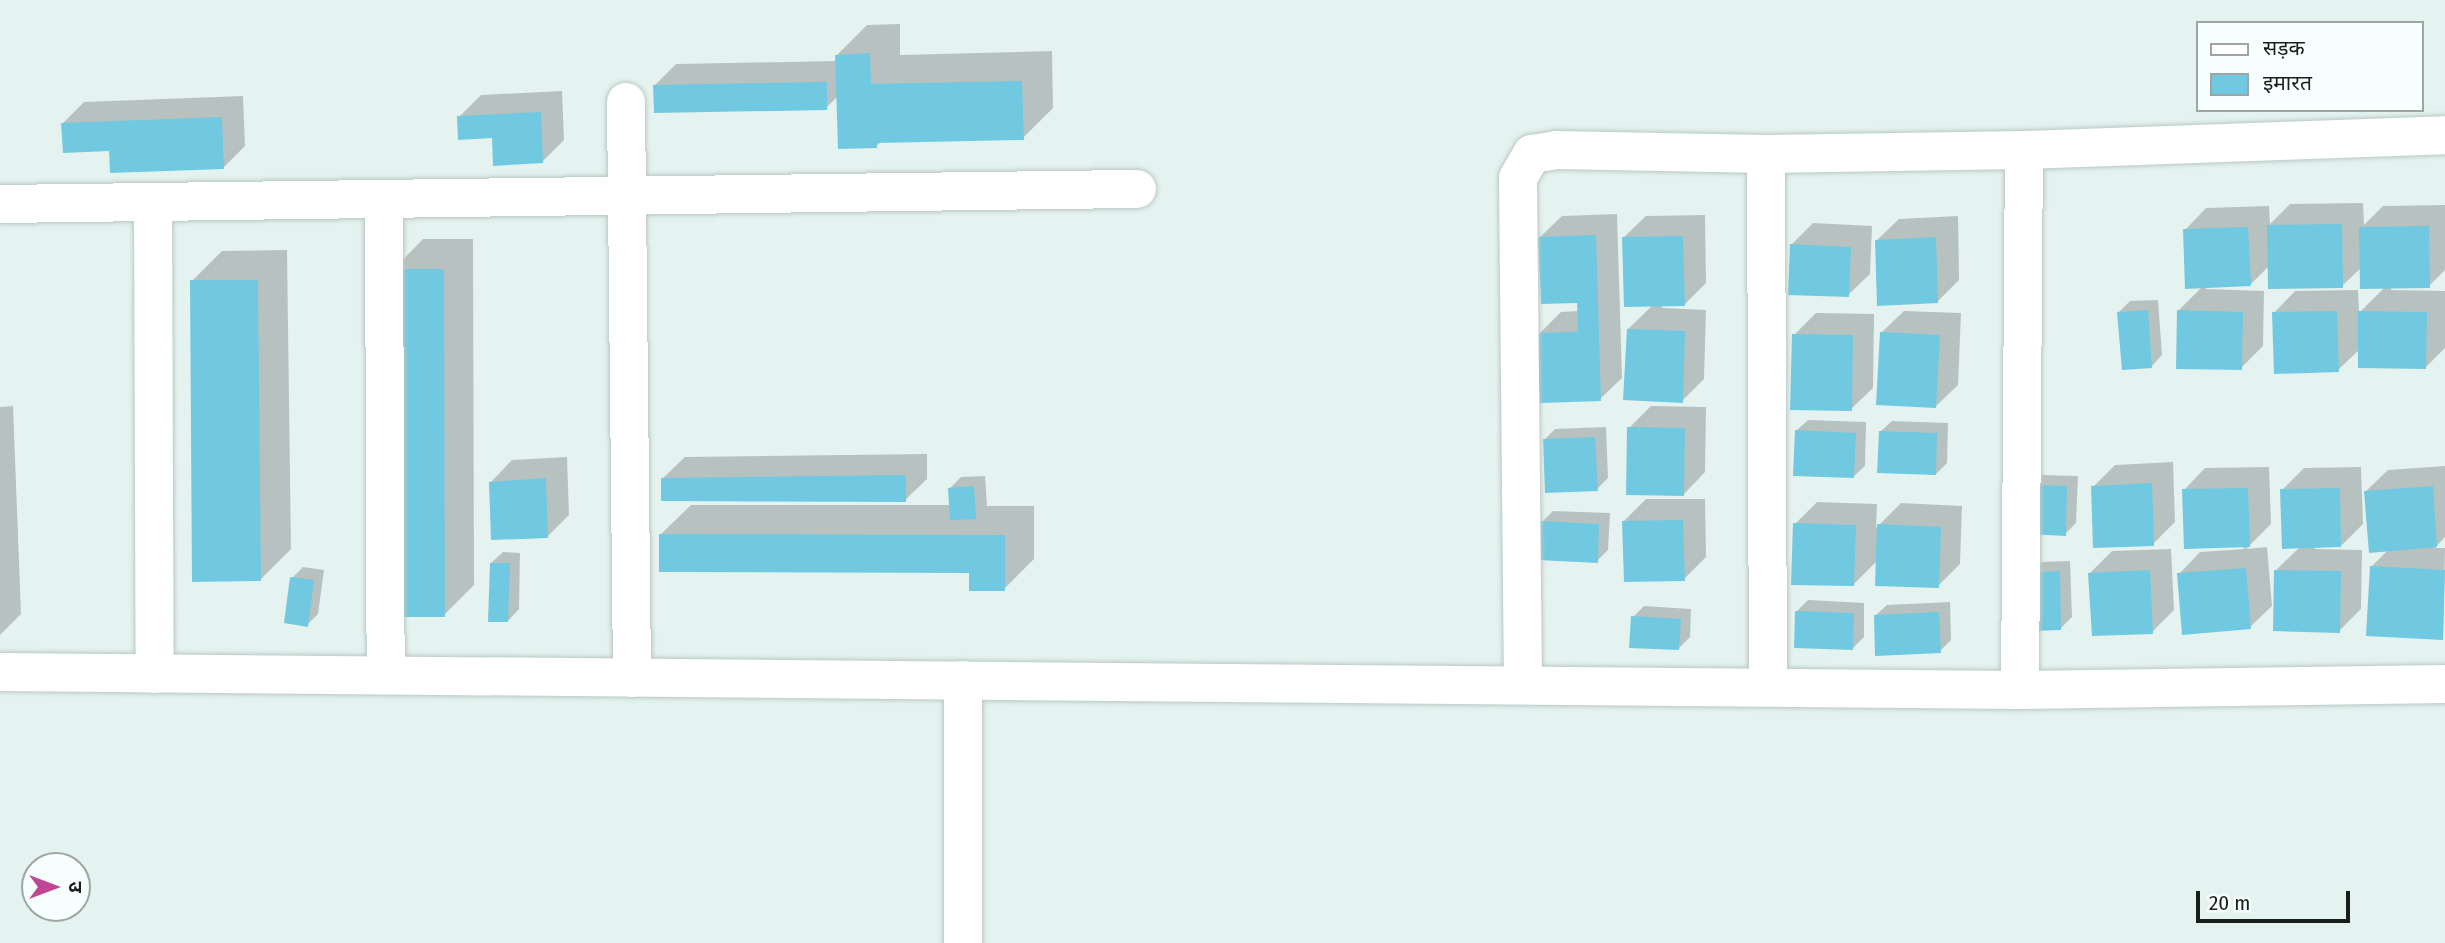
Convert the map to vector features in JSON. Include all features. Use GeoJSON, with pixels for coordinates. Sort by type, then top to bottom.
{"type":"FeatureCollection","features":[{"type":"Feature","properties":{"kind":"lane"},"geometry":{"type":"LineString","coordinates":[[626,102],[632,678]]}},
{"type":"Feature","properties":{"kind":"lane"},"geometry":{"type":"LineString","coordinates":[[1523,685],[1518,178],[1532,154],[1556,149],[1766,154],[2024,150],[2445,135]]}},
{"type":"Feature","properties":{"kind":"lane"},"geometry":{"type":"LineString","coordinates":[[2020,690],[2024,150]]}},
{"type":"Feature","properties":{"kind":"lane"},"geometry":{"type":"LineString","coordinates":[[1766,154],[1768,687]]}},
{"type":"Feature","properties":{"kind":"lane"},"geometry":{"type":"LineString","coordinates":[[0,204],[1137,189]]}},
{"type":"Feature","properties":{"kind":"lane"},"geometry":{"type":"LineString","coordinates":[[384,199],[386,675]]}},
{"type":"Feature","properties":{"kind":"lane"},"geometry":{"type":"LineString","coordinates":[[153,202],[155,674]]}},
{"type":"Feature","properties":{"kind":"lane"},"geometry":{"type":"LineString","coordinates":[[0,672],[2020,690],[2445,684]]}},
{"type":"Feature","properties":{"kind":"lane"},"geometry":{"type":"LineString","coordinates":[[963,680],[963,943]]}},
{"type":"Feature","properties":{"kind":"building"},"geometry":{"type":"Polygon","coordinates":[[[870,53],[871,84],[1022,81],[1024,140],[877,143],[877,148],[838,149],[835,55],[870,53]]]}},
{"type":"Feature","properties":{"kind":"building"},"geometry":{"type":"Polygon","coordinates":[[[827,82],[827,110],[654,113],[653,85],[827,82]]]}},
{"type":"Feature","properties":{"kind":"building"},"geometry":{"type":"Polygon","coordinates":[[[541,112],[543,163],[493,166],[492,138],[458,140],[457,116],[541,112]]]}},
{"type":"Feature","properties":{"kind":"building"},"geometry":{"type":"Polygon","coordinates":[[[222,117],[224,169],[110,173],[109,151],[63,153],[61,123],[222,117]]]}},
{"type":"Feature","properties":{"kind":"building"},"geometry":{"type":"Polygon","coordinates":[[[2342,224],[2343,288],[2268,289],[2267,225],[2342,224]]]}},
{"type":"Feature","properties":{"kind":"building"},"geometry":{"type":"Polygon","coordinates":[[[2429,226],[2430,288],[2360,289],[2359,227],[2429,226]]]}},
{"type":"Feature","properties":{"kind":"building"},"geometry":{"type":"Polygon","coordinates":[[[2248,227],[2251,286],[2185,289],[2183,229],[2248,227]]]}},
{"type":"Feature","properties":{"kind":"building"},"geometry":{"type":"Polygon","coordinates":[[[1596,235],[1601,401],[1540,403],[1537,333],[1578,332],[1577,303],[1541,304],[1538,237],[1596,235]]]}},
{"type":"Feature","properties":{"kind":"building"},"geometry":{"type":"Polygon","coordinates":[[[1683,236],[1685,306],[1624,307],[1622,237],[1683,236]]]}},
{"type":"Feature","properties":{"kind":"building"},"geometry":{"type":"Polygon","coordinates":[[[1936,237],[1938,303],[1877,306],[1875,240],[1936,237]]]}},
{"type":"Feature","properties":{"kind":"building"},"geometry":{"type":"Polygon","coordinates":[[[1790,244],[1851,247],[1849,297],[1788,295],[1790,244]]]}},
{"type":"Feature","properties":{"kind":"building"},"geometry":{"type":"Polygon","coordinates":[[[391,269],[444,269],[445,617],[388,617],[391,269]]]}},
{"type":"Feature","properties":{"kind":"building"},"geometry":{"type":"Polygon","coordinates":[[[190,280],[258,280],[261,581],[192,582],[190,280]]]}},
{"type":"Feature","properties":{"kind":"building"},"geometry":{"type":"Polygon","coordinates":[[[2148,310],[2152,368],[2122,370],[2117,312],[2148,310]]]}},
{"type":"Feature","properties":{"kind":"building"},"geometry":{"type":"Polygon","coordinates":[[[2177,310],[2243,312],[2242,370],[2176,369],[2177,310]]]}},
{"type":"Feature","properties":{"kind":"building"},"geometry":{"type":"Polygon","coordinates":[[[2337,311],[2339,372],[2274,374],[2272,312],[2337,311]]]}},
{"type":"Feature","properties":{"kind":"building"},"geometry":{"type":"Polygon","coordinates":[[[2358,311],[2427,312],[2426,369],[2358,368],[2358,311]]]}},
{"type":"Feature","properties":{"kind":"building"},"geometry":{"type":"Polygon","coordinates":[[[1627,329],[1685,331],[1683,403],[1623,400],[1627,329]]]}},
{"type":"Feature","properties":{"kind":"building"},"geometry":{"type":"Polygon","coordinates":[[[1880,332],[1940,335],[1936,408],[1876,405],[1880,332]]]}},
{"type":"Feature","properties":{"kind":"building"},"geometry":{"type":"Polygon","coordinates":[[[1792,334],[1853,335],[1852,411],[1790,410],[1792,334]]]}},
{"type":"Feature","properties":{"kind":"building"},"geometry":{"type":"Polygon","coordinates":[[[1627,427],[1685,428],[1684,496],[1626,495],[1627,427]]]}},
{"type":"Feature","properties":{"kind":"building"},"geometry":{"type":"Polygon","coordinates":[[[1795,430],[1856,433],[1854,478],[1793,476],[1795,430]]]}},
{"type":"Feature","properties":{"kind":"building"},"geometry":{"type":"Polygon","coordinates":[[[1879,431],[1937,433],[1936,475],[1877,473],[1879,431]]]}},
{"type":"Feature","properties":{"kind":"building"},"geometry":{"type":"Polygon","coordinates":[[[1595,437],[1598,491],[1545,493],[1543,439],[1595,437]]]}},
{"type":"Feature","properties":{"kind":"building"},"geometry":{"type":"Polygon","coordinates":[[[906,475],[906,502],[661,501],[661,478],[906,475]]]}},
{"type":"Feature","properties":{"kind":"building"},"geometry":{"type":"Polygon","coordinates":[[[546,478],[548,538],[491,540],[489,482],[546,478]]]}},
{"type":"Feature","properties":{"kind":"building"},"geometry":{"type":"Polygon","coordinates":[[[2152,483],[2154,546],[2093,548],[2091,486],[2152,483]]]}},
{"type":"Feature","properties":{"kind":"building"},"geometry":{"type":"Polygon","coordinates":[[[2028,485],[2067,486],[2066,536],[2026,534],[2028,485]]]}},
{"type":"Feature","properties":{"kind":"building"},"geometry":{"type":"Polygon","coordinates":[[[974,486],[976,519],[950,520],[948,488],[974,486]]]}},
{"type":"Feature","properties":{"kind":"building"},"geometry":{"type":"Polygon","coordinates":[[[2433,486],[2437,547],[2369,553],[2364,491],[2433,486]]]}},
{"type":"Feature","properties":{"kind":"building"},"geometry":{"type":"Polygon","coordinates":[[[2248,488],[2250,547],[2184,549],[2182,489],[2248,488]]]}},
{"type":"Feature","properties":{"kind":"building"},"geometry":{"type":"Polygon","coordinates":[[[2340,488],[2341,547],[2282,549],[2280,489],[2340,488]]]}},
{"type":"Feature","properties":{"kind":"building"},"geometry":{"type":"Polygon","coordinates":[[[1683,520],[1685,581],[1624,582],[1622,521],[1683,520]]]}},
{"type":"Feature","properties":{"kind":"building"},"geometry":{"type":"Polygon","coordinates":[[[1540,521],[1599,524],[1598,563],[1538,560],[1540,521]]]}},
{"type":"Feature","properties":{"kind":"building"},"geometry":{"type":"Polygon","coordinates":[[[1793,523],[1856,525],[1854,586],[1791,585],[1793,523]]]}},
{"type":"Feature","properties":{"kind":"building"},"geometry":{"type":"Polygon","coordinates":[[[1877,524],[1941,527],[1939,588],[1875,586],[1877,524]]]}},
{"type":"Feature","properties":{"kind":"building"},"geometry":{"type":"Polygon","coordinates":[[[659,534],[1005,535],[1005,591],[969,591],[969,573],[659,572],[659,534]]]}},
{"type":"Feature","properties":{"kind":"building"},"geometry":{"type":"Polygon","coordinates":[[[490,563],[510,563],[508,622],[488,622],[490,563]]]}},
{"type":"Feature","properties":{"kind":"building"},"geometry":{"type":"Polygon","coordinates":[[[2370,566],[2445,570],[2443,640],[2366,636],[2370,566]]]}},
{"type":"Feature","properties":{"kind":"building"},"geometry":{"type":"Polygon","coordinates":[[[2246,568],[2251,629],[2182,635],[2177,573],[2246,568]]]}},
{"type":"Feature","properties":{"kind":"building"},"geometry":{"type":"Polygon","coordinates":[[[2150,570],[2153,634],[2092,636],[2088,573],[2150,570]]]}},
{"type":"Feature","properties":{"kind":"building"},"geometry":{"type":"Polygon","coordinates":[[[2274,570],[2341,571],[2340,633],[2273,631],[2274,570]]]}},
{"type":"Feature","properties":{"kind":"building"},"geometry":{"type":"Polygon","coordinates":[[[2060,571],[2061,630],[2031,631],[2029,573],[2060,571]]]}},
{"type":"Feature","properties":{"kind":"building"},"geometry":{"type":"Polygon","coordinates":[[[290,577],[314,580],[308,627],[284,623],[290,577]]]}},
{"type":"Feature","properties":{"kind":"building"},"geometry":{"type":"Polygon","coordinates":[[[1795,611],[1854,613],[1853,650],[1794,648],[1795,611]]]}},
{"type":"Feature","properties":{"kind":"building"},"geometry":{"type":"Polygon","coordinates":[[[1939,612],[1941,653],[1875,656],[1874,615],[1939,612]]]}},
{"type":"Feature","properties":{"kind":"building"},"geometry":{"type":"Polygon","coordinates":[[[1631,616],[1681,619],[1679,650],[1629,648],[1631,616]]]}}]}
